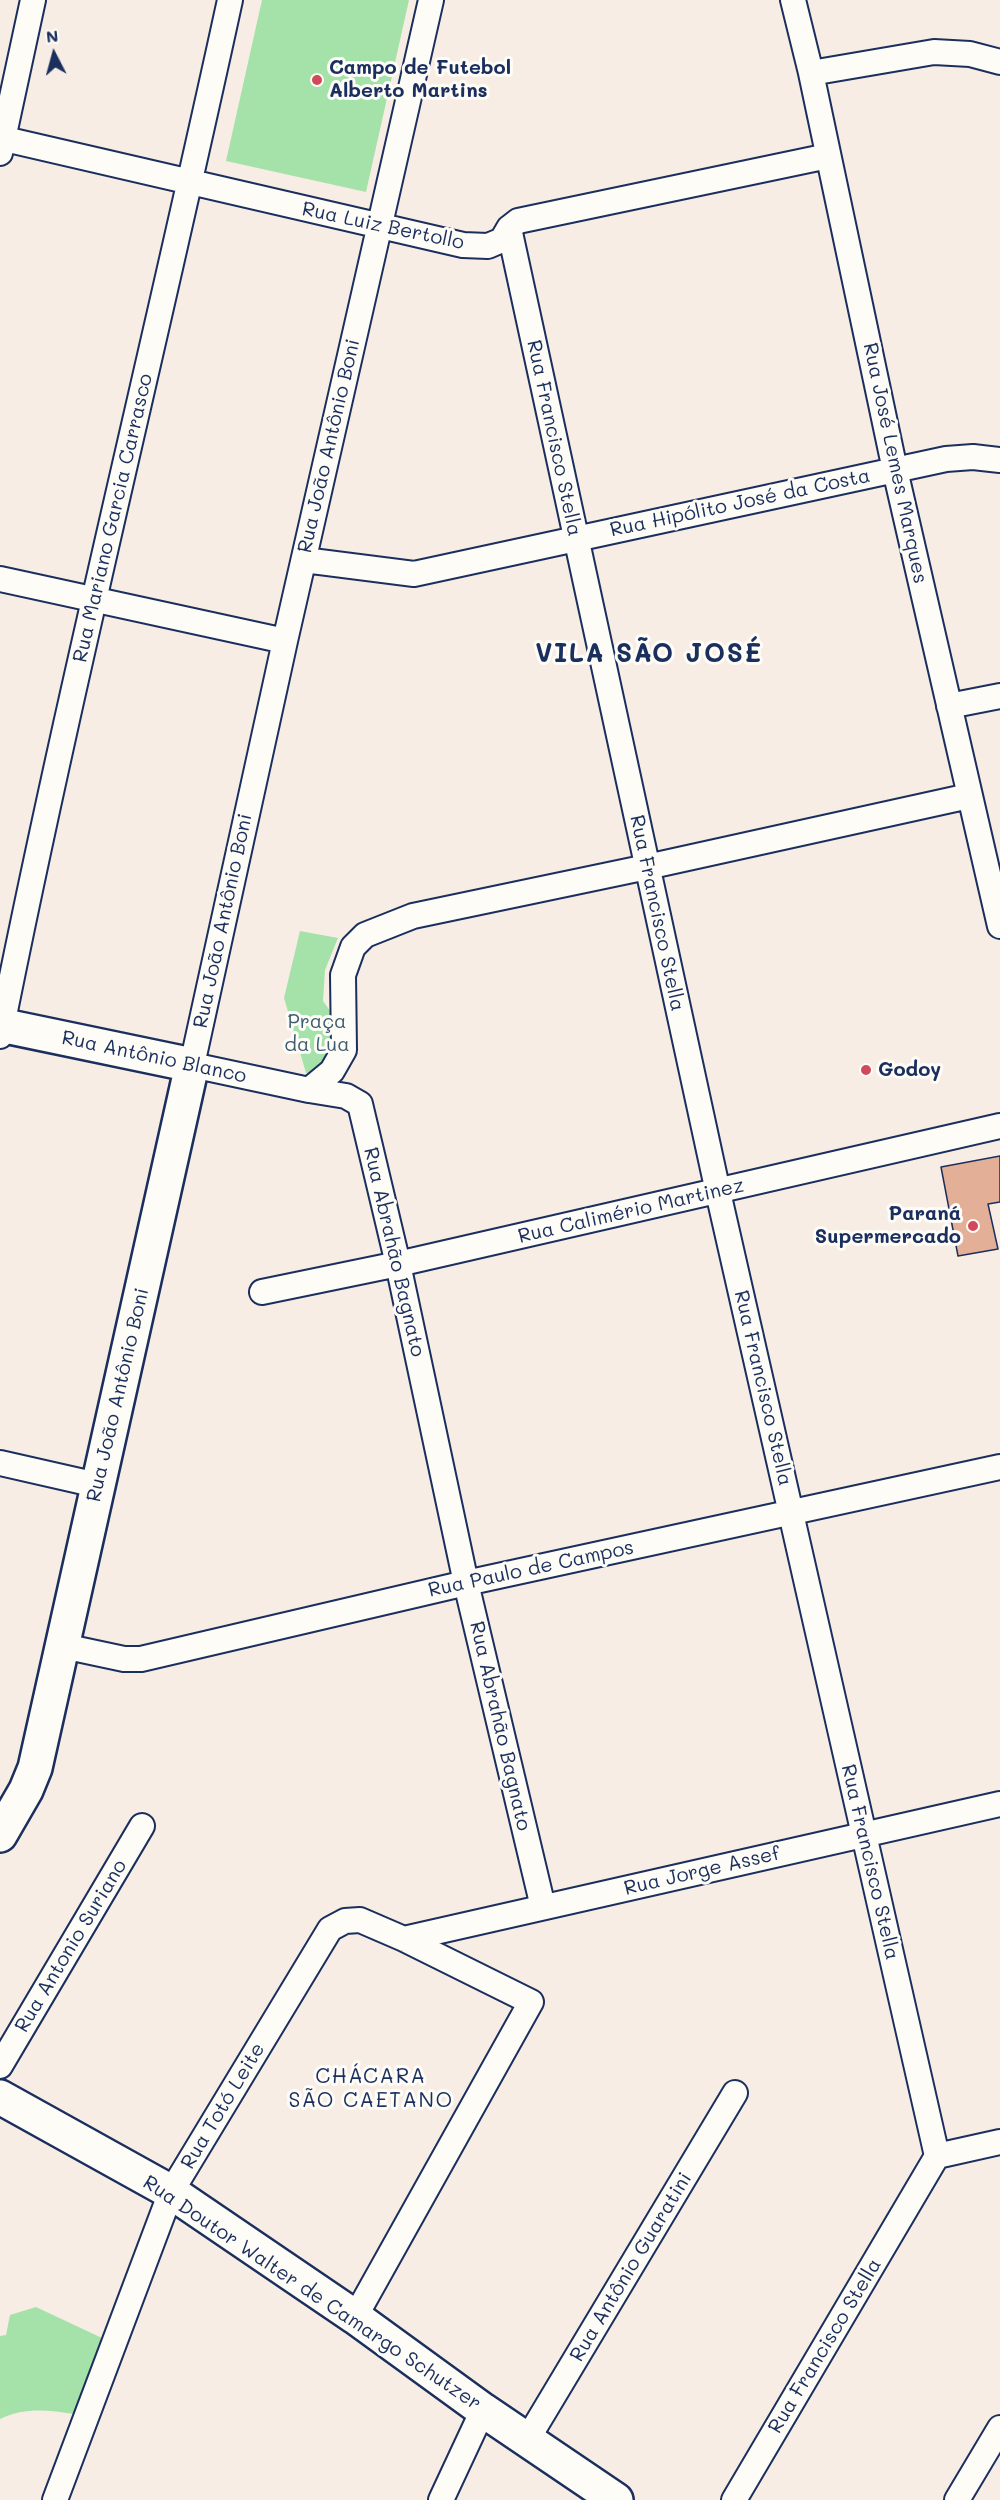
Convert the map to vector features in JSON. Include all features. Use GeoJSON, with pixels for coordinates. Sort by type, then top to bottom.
{"type":"FeatureCollection","features":[{"type":"Feature","properties":{"kind":"street"},"geometry":{"type":"LineString","coordinates":[[1,143],[33,0]]}},
{"type":"Feature","properties":{"kind":"street","name":"Rua Mariano Garcia Carrasco"},"geometry":{"type":"LineString","coordinates":[[1,1029],[94,599],[230,0]]}},
{"type":"Feature","properties":{"kind":"street","name":"Rua João Antônio Boni"},"geometry":{"type":"LineString","coordinates":[[0,1835],[26,1790],[35,1768],[285,641],[431,0]]}},
{"type":"Feature","properties":{"kind":"street","name":"Rua José Lemes Marques"},"geometry":{"type":"LineString","coordinates":[[793,0],[811,72],[896,470],[1000,926]]}},
{"type":"Feature","properties":{"kind":"street"},"geometry":{"type":"LineString","coordinates":[[811,72],[934,52],[970,54],[1000,62]]}},
{"type":"Feature","properties":{"kind":"street","name":"Rua Luiz Bertollo"},"geometry":{"type":"LineString","coordinates":[[1,143],[190,182],[463,245],[488,246],[502,240],[509,228],[518,221],[828,156]]}},
{"type":"Feature","properties":{"kind":"street","name":"Rua Francisco Stella"},"geometry":{"type":"LineString","coordinates":[[509,228],[718,1192],[937,2156],[734,2500]]}},
{"type":"Feature","properties":{"kind":"street","name":"Rua Hipólito José da Costa"},"geometry":{"type":"LineString","coordinates":[[304,560],[414,574],[946,459],[973,457],[1000,460]]}},
{"type":"Feature","properties":{"kind":"street"},"geometry":{"type":"LineString","coordinates":[[0,579],[285,641]]}},
{"type":"Feature","properties":{"kind":"street"},"geometry":{"type":"LineString","coordinates":[[949,706],[1000,696]]}},
{"type":"Feature","properties":{"kind":"street"},"geometry":{"type":"LineString","coordinates":[[309,1090],[332,1071],[344,1050],[343,975],[353,947],[365,935],[413,916],[969,796]]}},
{"type":"Feature","properties":{"kind":"street","name":"Rua Antônio Blanco"},"geometry":{"type":"LineString","coordinates":[[1,1029],[309,1090]]}},
{"type":"Feature","properties":{"kind":"street","name":"Rua Abrahão Bagnato"},"geometry":{"type":"LineString","coordinates":[[309,1090],[346,1096],[360,1104],[398,1264],[466,1583],[543,1907]]}},
{"type":"Feature","properties":{"kind":"street","name":"Rua Calimério Martinez"},"geometry":{"type":"LineString","coordinates":[[262,1292],[398,1264],[1000,1126]]}},
{"type":"Feature","properties":{"kind":"street"},"geometry":{"type":"LineString","coordinates":[[0,1463],[97,1485]]}},
{"type":"Feature","properties":{"kind":"street","name":"Rua Paulo de Campos"},"geometry":{"type":"LineString","coordinates":[[63,1646],[124,1659],[141,1659],[466,1583],[1000,1467]]}},
{"type":"Feature","properties":{"kind":"street","name":"Rua Jorge Assef"},"geometry":{"type":"LineString","coordinates":[[404,1939],[1000,1804]]}},
{"type":"Feature","properties":{"kind":"street","name":"Rua Antonio Suriano"},"geometry":{"type":"LineString","coordinates":[[0,2066],[142,1826]]}},
{"type":"Feature","properties":{"kind":"street","name":"Rua Totó Leite"},"geometry":{"type":"LineString","coordinates":[[55,2500],[171,2192],[330,1929],[345,1920],[360,1920],[404,1939],[531,2002],[355,2317]]}},
{"type":"Feature","properties":{"kind":"street","name":"Rua Antônio Guaratini"},"geometry":{"type":"LineString","coordinates":[[527,2440],[735,2093]]}},
{"type":"Feature","properties":{"kind":"street","name":"Rua Doutor Walter de Camargo Schutzer"},"geometry":{"type":"LineString","coordinates":[[0,2097],[171,2192],[355,2317],[483,2410],[616,2500]]}},
{"type":"Feature","properties":{"kind":"street"},"geometry":{"type":"LineString","coordinates":[[937,2156],[1000,2142]]}},
{"type":"Feature","properties":{"kind":"street"},"geometry":{"type":"LineString","coordinates":[[441,2500],[483,2410]]}},
{"type":"Feature","properties":{"kind":"street"},"geometry":{"type":"LineString","coordinates":[[957,2500],[1000,2428]]}},
{"type":"Feature","properties":{"kind":"green space","name":"Campo de Futebol Alberto Martins"},"geometry":{"type":"Polygon","coordinates":[[[262,0],[409,0],[366,192],[226,161],[262,0]]]}},
{"type":"Feature","properties":{"kind":"green space","name":"Praça da Lua"},"geometry":{"type":"Polygon","coordinates":[[[300,931],[338,938],[325,970],[323,1001],[338,1022],[335,1049],[315,1072],[306,1073],[284,998],[300,931]]]}},
{"type":"Feature","properties":{"kind":"green space"},"geometry":{"type":"Polygon","coordinates":[[[36,2307],[102,2338],[74,2414],[28,2411],[0,2419],[0,2336],[6,2335],[10,2315],[36,2307]]]}},
{"type":"Feature","properties":{"kind":"building","name":"Paraná Supermercado"},"geometry":{"type":"Polygon","coordinates":[[[1000,1156],[1000,1202],[988,1204],[998,1249],[958,1256],[941,1167],[1000,1156]]]}},
{"type":"Feature","properties":{"kind":"place","name":"Campo de Futebol Alberto Martins"},"geometry":{"type":"Point","coordinates":[317,80]}},
{"type":"Feature","properties":{"kind":"place","name":"Godoy"},"geometry":{"type":"Point","coordinates":[866,1070]}},
{"type":"Feature","properties":{"kind":"place","name":"Paraná Supermercado"},"geometry":{"type":"Point","coordinates":[973,1226]}},
{"type":"Feature","properties":{"kind":"district","name":"VILA SÃO JOSÉ"},"geometry":{"type":"Point","coordinates":[649,654]}},
{"type":"Feature","properties":{"kind":"district","name":"CHÁCARA SÃO CAETANO"},"geometry":{"type":"Point","coordinates":[371,2089]}}]}
